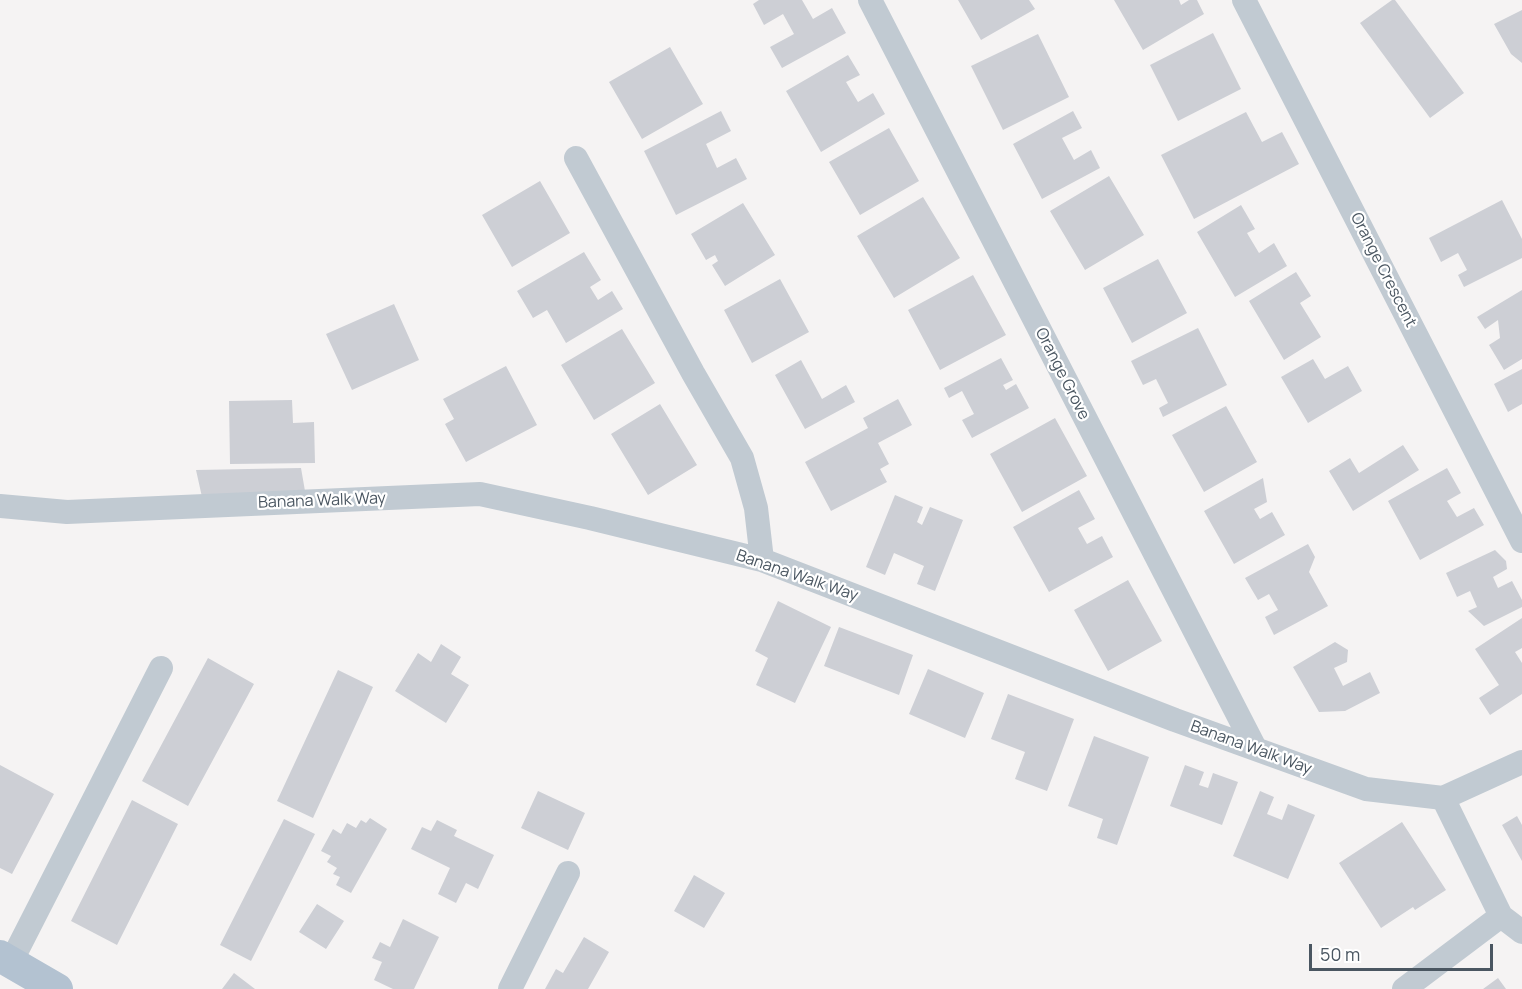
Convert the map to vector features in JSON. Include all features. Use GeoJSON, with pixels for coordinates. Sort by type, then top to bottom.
{"type":"FeatureCollection","features":[{"type":"Feature","properties":{"kind":"main road"},"geometry":{"type":"LineString","coordinates":[[5,959],[57,989]]}},
{"type":"Feature","properties":{"kind":"street","name":"Orange Grove"},"geometry":{"type":"LineString","coordinates":[[870,0],[1255,748]]}},
{"type":"Feature","properties":{"kind":"street","name":"Orange Crescent"},"geometry":{"type":"LineString","coordinates":[[1244,0],[1522,541]]}},
{"type":"Feature","properties":{"kind":"street"},"geometry":{"type":"LineString","coordinates":[[576,158],[742,458],[756,508],[762,560]]}},
{"type":"Feature","properties":{"kind":"street","name":"Banana Walk Way"},"geometry":{"type":"LineString","coordinates":[[0,506],[67,512],[480,494],[762,560],[1366,789],[1443,798]]}},
{"type":"Feature","properties":{"kind":"street"},"geometry":{"type":"LineString","coordinates":[[5,959],[161,668]]}},
{"type":"Feature","properties":{"kind":"street"},"geometry":{"type":"LineString","coordinates":[[1522,762],[1443,798],[1501,916],[1522,932]]}},
{"type":"Feature","properties":{"kind":"street"},"geometry":{"type":"LineString","coordinates":[[510,989],[568,873]]}},
{"type":"Feature","properties":{"kind":"street"},"geometry":{"type":"LineString","coordinates":[[1404,989],[1501,916]]}},
{"type":"Feature","properties":{"kind":"building"},"geometry":{"type":"Polygon","coordinates":[[[759,0],[802,0],[813,19],[832,8],[846,33],[782,68],[770,47],[794,34],[783,14],[764,25],[753,4],[759,0]]]}},
{"type":"Feature","properties":{"kind":"building"},"geometry":{"type":"Polygon","coordinates":[[[958,0],[1029,0],[1035,9],[981,40],[958,0]]]}},
{"type":"Feature","properties":{"kind":"building"},"geometry":{"type":"Polygon","coordinates":[[[1114,0],[1179,0],[1181,5],[1189,0],[1197,0],[1204,14],[1143,50],[1114,0]]]}},
{"type":"Feature","properties":{"kind":"building"},"geometry":{"type":"Polygon","coordinates":[[[1395,0],[1464,93],[1430,118],[1360,23],[1395,0]]]}},
{"type":"Feature","properties":{"kind":"building"},"geometry":{"type":"Polygon","coordinates":[[[1522,10],[1522,63],[1511,54],[1494,24],[1522,10]]]}},
{"type":"Feature","properties":{"kind":"building"},"geometry":{"type":"Polygon","coordinates":[[[1213,33],[1241,89],[1178,121],[1150,65],[1213,33]]]}},
{"type":"Feature","properties":{"kind":"building"},"geometry":{"type":"Polygon","coordinates":[[[1038,34],[1069,97],[1003,130],[971,66],[1038,34]]]}},
{"type":"Feature","properties":{"kind":"building"},"geometry":{"type":"Polygon","coordinates":[[[670,47],[703,104],[642,139],[609,82],[670,47]]]}},
{"type":"Feature","properties":{"kind":"building"},"geometry":{"type":"Polygon","coordinates":[[[848,55],[860,75],[846,82],[858,102],[873,93],[885,114],[821,152],[786,91],[848,55]]]}},
{"type":"Feature","properties":{"kind":"building"},"geometry":{"type":"Polygon","coordinates":[[[721,111],[731,131],[706,144],[717,168],[736,158],[747,179],[676,215],[644,151],[721,111]]]}},
{"type":"Feature","properties":{"kind":"building"},"geometry":{"type":"Polygon","coordinates":[[[1073,111],[1082,128],[1062,138],[1074,160],[1091,150],[1100,168],[1042,199],[1013,144],[1073,111]]]}},
{"type":"Feature","properties":{"kind":"building"},"geometry":{"type":"Polygon","coordinates":[[[1246,112],[1262,142],[1282,132],[1299,164],[1194,219],[1161,155],[1246,112]]]}},
{"type":"Feature","properties":{"kind":"building"},"geometry":{"type":"Polygon","coordinates":[[[889,128],[919,181],[860,215],[829,162],[889,128]]]}},
{"type":"Feature","properties":{"kind":"building"},"geometry":{"type":"Polygon","coordinates":[[[1109,176],[1144,235],[1085,270],[1050,211],[1109,176]]]}},
{"type":"Feature","properties":{"kind":"building"},"geometry":{"type":"Polygon","coordinates":[[[540,181],[570,233],[512,267],[482,215],[540,181]]]}},
{"type":"Feature","properties":{"kind":"building"},"geometry":{"type":"Polygon","coordinates":[[[923,197],[960,258],[894,298],[857,236],[923,197]]]}},
{"type":"Feature","properties":{"kind":"building"},"geometry":{"type":"Polygon","coordinates":[[[1502,200],[1522,239],[1522,258],[1464,287],[1458,275],[1467,270],[1458,253],[1441,262],[1429,238],[1502,200]]]}},
{"type":"Feature","properties":{"kind":"building"},"geometry":{"type":"Polygon","coordinates":[[[743,203],[775,255],[725,286],[712,265],[718,261],[715,255],[706,260],[691,234],[743,203]]]}},
{"type":"Feature","properties":{"kind":"building"},"geometry":{"type":"Polygon","coordinates":[[[1241,205],[1255,229],[1247,233],[1259,253],[1274,243],[1287,266],[1235,297],[1197,232],[1241,205]]]}},
{"type":"Feature","properties":{"kind":"building"},"geometry":{"type":"Polygon","coordinates":[[[584,252],[601,280],[590,287],[598,300],[612,291],[623,309],[566,343],[547,310],[533,318],[517,291],[584,252]]]}},
{"type":"Feature","properties":{"kind":"building"},"geometry":{"type":"Polygon","coordinates":[[[1158,259],[1187,313],[1132,343],[1103,288],[1158,259]]]}},
{"type":"Feature","properties":{"kind":"building"},"geometry":{"type":"Polygon","coordinates":[[[1296,272],[1311,296],[1300,303],[1321,337],[1284,360],[1249,301],[1296,272]]]}},
{"type":"Feature","properties":{"kind":"building"},"geometry":{"type":"Polygon","coordinates":[[[973,275],[1006,335],[940,370],[908,310],[973,275]]]}},
{"type":"Feature","properties":{"kind":"building"},"geometry":{"type":"Polygon","coordinates":[[[780,279],[809,332],[752,363],[724,310],[780,279]]]}},
{"type":"Feature","properties":{"kind":"building"},"geometry":{"type":"Polygon","coordinates":[[[1522,290],[1522,359],[1504,370],[1489,345],[1500,338],[1498,320],[1485,329],[1477,317],[1522,290]]]}},
{"type":"Feature","properties":{"kind":"building"},"geometry":{"type":"Polygon","coordinates":[[[394,304],[419,360],[352,390],[326,334],[394,304]]]}},
{"type":"Feature","properties":{"kind":"building"},"geometry":{"type":"Polygon","coordinates":[[[1198,328],[1227,385],[1163,417],[1159,408],[1168,403],[1156,379],[1143,385],[1131,361],[1198,328]]]}},
{"type":"Feature","properties":{"kind":"building"},"geometry":{"type":"Polygon","coordinates":[[[622,329],[655,383],[594,420],[561,365],[622,329]]]}},
{"type":"Feature","properties":{"kind":"building"},"geometry":{"type":"Polygon","coordinates":[[[1001,358],[1013,380],[1003,385],[1006,390],[1016,384],[1029,408],[972,438],[962,420],[974,414],[962,391],[949,398],[944,388],[1001,358]]]}},
{"type":"Feature","properties":{"kind":"building"},"geometry":{"type":"Polygon","coordinates":[[[1313,359],[1325,379],[1348,366],[1362,391],[1308,423],[1281,377],[1313,359]]]}},
{"type":"Feature","properties":{"kind":"building"},"geometry":{"type":"Polygon","coordinates":[[[801,360],[822,399],[846,385],[855,402],[805,429],[775,375],[801,360]]]}},
{"type":"Feature","properties":{"kind":"building"},"geometry":{"type":"Polygon","coordinates":[[[506,366],[537,425],[466,462],[445,424],[454,419],[443,399],[506,366]]]}},
{"type":"Feature","properties":{"kind":"building"},"geometry":{"type":"Polygon","coordinates":[[[1522,369],[1522,404],[1508,412],[1494,384],[1522,369]]]}},
{"type":"Feature","properties":{"kind":"building"},"geometry":{"type":"Polygon","coordinates":[[[898,399],[912,425],[878,443],[889,464],[880,469],[887,482],[831,511],[805,462],[868,428],[863,418],[898,399]]]}},
{"type":"Feature","properties":{"kind":"building"},"geometry":{"type":"Polygon","coordinates":[[[292,400],[293,423],[314,422],[315,463],[230,464],[229,401],[292,400]]]}},
{"type":"Feature","properties":{"kind":"building"},"geometry":{"type":"Polygon","coordinates":[[[660,404],[697,465],[648,495],[611,434],[660,404]]]}},
{"type":"Feature","properties":{"kind":"building"},"geometry":{"type":"Polygon","coordinates":[[[1226,406],[1257,462],[1204,492],[1172,435],[1226,406]]]}},
{"type":"Feature","properties":{"kind":"building"},"geometry":{"type":"Polygon","coordinates":[[[1055,418],[1087,476],[1022,512],[990,454],[1055,418]]]}},
{"type":"Feature","properties":{"kind":"building"},"geometry":{"type":"Polygon","coordinates":[[[1403,445],[1419,470],[1353,511],[1329,471],[1350,458],[1359,473],[1403,445]]]}},
{"type":"Feature","properties":{"kind":"building"},"geometry":{"type":"Polygon","coordinates":[[[301,468],[305,491],[202,497],[196,470],[301,468]]]}},
{"type":"Feature","properties":{"kind":"building"},"geometry":{"type":"Polygon","coordinates":[[[1447,468],[1461,493],[1447,501],[1457,517],[1474,508],[1484,525],[1420,560],[1388,501],[1447,468]]]}},
{"type":"Feature","properties":{"kind":"building"},"geometry":{"type":"Polygon","coordinates":[[[1263,478],[1267,502],[1254,509],[1260,519],[1272,512],[1285,535],[1234,564],[1204,511],[1263,478]]]}},
{"type":"Feature","properties":{"kind":"building"},"geometry":{"type":"Polygon","coordinates":[[[1079,490],[1095,519],[1078,528],[1087,544],[1102,536],[1113,557],[1049,592],[1013,527],[1079,490]]]}},
{"type":"Feature","properties":{"kind":"building"},"geometry":{"type":"Polygon","coordinates":[[[895,495],[923,507],[917,522],[922,525],[930,507],[963,520],[935,591],[917,584],[924,566],[894,553],[885,575],[866,567],[895,495]]]}},
{"type":"Feature","properties":{"kind":"building"},"geometry":{"type":"Polygon","coordinates":[[[1308,544],[1315,557],[1309,572],[1328,606],[1274,635],[1265,617],[1278,610],[1269,594],[1258,600],[1245,578],[1308,544]]]}},
{"type":"Feature","properties":{"kind":"building"},"geometry":{"type":"Polygon","coordinates":[[[1495,550],[1506,561],[1507,569],[1493,577],[1498,588],[1512,581],[1522,600],[1522,607],[1484,626],[1468,611],[1477,607],[1470,591],[1457,597],[1446,573],[1495,550]]]}},
{"type":"Feature","properties":{"kind":"building"},"geometry":{"type":"Polygon","coordinates":[[[1128,580],[1162,641],[1108,671],[1074,610],[1128,580]]]}},
{"type":"Feature","properties":{"kind":"building"},"geometry":{"type":"Polygon","coordinates":[[[778,601],[831,627],[795,703],[756,685],[768,658],[755,651],[778,601]]]}},
{"type":"Feature","properties":{"kind":"building"},"geometry":{"type":"Polygon","coordinates":[[[1522,618],[1522,648],[1515,652],[1522,663],[1522,694],[1490,715],[1479,698],[1499,685],[1475,649],[1522,618]]]}},
{"type":"Feature","properties":{"kind":"building"},"geometry":{"type":"Polygon","coordinates":[[[839,627],[913,655],[899,695],[824,666],[839,627]]]}},
{"type":"Feature","properties":{"kind":"building"},"geometry":{"type":"Polygon","coordinates":[[[1335,642],[1348,650],[1347,662],[1334,668],[1343,686],[1370,672],[1380,693],[1345,711],[1319,712],[1293,667],[1335,642]]]}},
{"type":"Feature","properties":{"kind":"building"},"geometry":{"type":"Polygon","coordinates":[[[441,644],[461,657],[451,674],[469,685],[446,723],[395,691],[418,653],[431,662],[441,644]]]}},
{"type":"Feature","properties":{"kind":"building"},"geometry":{"type":"Polygon","coordinates":[[[208,658],[254,684],[188,806],[142,781],[208,658]]]}},
{"type":"Feature","properties":{"kind":"building"},"geometry":{"type":"Polygon","coordinates":[[[928,669],[984,693],[965,738],[909,714],[928,669]]]}},
{"type":"Feature","properties":{"kind":"building"},"geometry":{"type":"Polygon","coordinates":[[[338,670],[373,687],[313,818],[277,801],[338,670]]]}},
{"type":"Feature","properties":{"kind":"building"},"geometry":{"type":"Polygon","coordinates":[[[1008,694],[1074,719],[1047,791],[1015,779],[1025,752],[991,739],[1008,694]]]}},
{"type":"Feature","properties":{"kind":"building"},"geometry":{"type":"Polygon","coordinates":[[[1094,736],[1149,757],[1117,845],[1097,838],[1103,819],[1068,806],[1094,736]]]}},
{"type":"Feature","properties":{"kind":"building"},"geometry":{"type":"Polygon","coordinates":[[[0,765],[54,794],[12,874],[0,868],[0,765]]]}},
{"type":"Feature","properties":{"kind":"building"},"geometry":{"type":"Polygon","coordinates":[[[1185,765],[1204,772],[1199,785],[1208,788],[1213,773],[1238,782],[1222,825],[1170,806],[1185,765]]]}},
{"type":"Feature","properties":{"kind":"building"},"geometry":{"type":"Polygon","coordinates":[[[538,791],[585,813],[568,850],[521,828],[538,791]]]}},
{"type":"Feature","properties":{"kind":"building"},"geometry":{"type":"Polygon","coordinates":[[[1260,791],[1274,797],[1267,814],[1282,820],[1288,804],[1315,815],[1288,879],[1233,856],[1260,791]]]}},
{"type":"Feature","properties":{"kind":"building"},"geometry":{"type":"Polygon","coordinates":[[[132,800],[178,824],[117,945],[71,921],[132,800]]]}},
{"type":"Feature","properties":{"kind":"building"},"geometry":{"type":"Polygon","coordinates":[[[1517,816],[1522,825],[1522,861],[1502,825],[1517,816]]]}},
{"type":"Feature","properties":{"kind":"building"},"geometry":{"type":"Polygon","coordinates":[[[370,818],[387,829],[351,893],[336,885],[340,877],[333,874],[337,868],[327,862],[331,856],[321,851],[333,829],[341,834],[347,823],[356,828],[361,820],[366,823],[370,818]]]}},
{"type":"Feature","properties":{"kind":"building"},"geometry":{"type":"Polygon","coordinates":[[[284,819],[315,834],[251,961],[220,945],[284,819]]]}},
{"type":"Feature","properties":{"kind":"building"},"geometry":{"type":"Polygon","coordinates":[[[437,820],[457,830],[454,836],[494,855],[478,889],[466,883],[456,903],[438,894],[450,868],[411,849],[422,827],[431,831],[437,820]]]}},
{"type":"Feature","properties":{"kind":"building"},"geometry":{"type":"Polygon","coordinates":[[[1402,822],[1446,890],[1415,910],[1413,907],[1381,928],[1339,863],[1402,822]]]}},
{"type":"Feature","properties":{"kind":"building"},"geometry":{"type":"Polygon","coordinates":[[[694,875],[725,893],[704,928],[674,911],[694,875]]]}},
{"type":"Feature","properties":{"kind":"building"},"geometry":{"type":"Polygon","coordinates":[[[317,904],[344,921],[326,949],[299,932],[317,904]]]}},
{"type":"Feature","properties":{"kind":"building"},"geometry":{"type":"Polygon","coordinates":[[[403,919],[439,937],[414,989],[393,989],[374,980],[382,962],[372,958],[380,942],[390,947],[403,919]]]}},
{"type":"Feature","properties":{"kind":"building"},"geometry":{"type":"Polygon","coordinates":[[[584,937],[609,952],[588,989],[545,989],[556,969],[563,973],[584,937]]]}},
{"type":"Feature","properties":{"kind":"building"},"geometry":{"type":"Polygon","coordinates":[[[234,973],[255,989],[222,989],[234,973]]]}},
{"type":"Feature","properties":{"kind":"building"},"geometry":{"type":"Polygon","coordinates":[[[1498,978],[1506,989],[1483,989],[1498,978]]]}}]}
